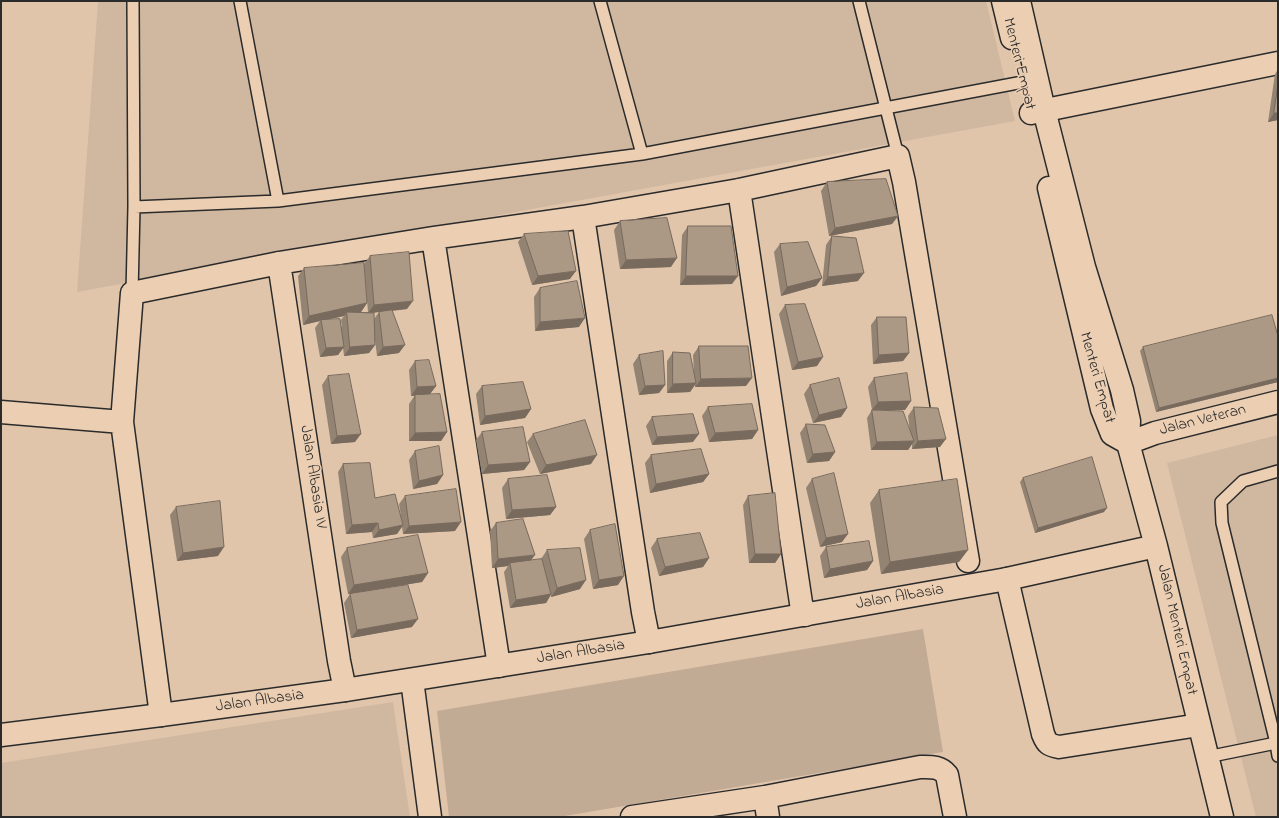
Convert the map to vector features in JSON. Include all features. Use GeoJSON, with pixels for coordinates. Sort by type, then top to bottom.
{"type":"FeatureCollection","features":[{"type":"Feature","properties":{"kind":"street","name":"Menteri Empat"},"geometry":{"type":"LineString","coordinates":[[1003,1],[1030,80]]}},
{"type":"Feature","properties":{"kind":"street","name":"Menteri Empat"},"geometry":{"type":"LineString","coordinates":[[1019,1],[1030,80],[1037,112],[1122,390],[1129,421],[1128,443]]}},
{"type":"Feature","properties":{"kind":"street"},"geometry":{"type":"LineString","coordinates":[[1037,112],[1278,63]]}},
{"type":"Feature","properties":{"kind":"street"},"geometry":{"type":"LineString","coordinates":[[161,715],[122,422],[132,293],[279,263],[433,238],[583,217],[739,190],[898,156],[904,182],[968,561]]}},
{"type":"Feature","properties":{"kind":"street"},"geometry":{"type":"LineString","coordinates":[[739,190],[800,602],[805,615]]}},
{"type":"Feature","properties":{"kind":"street"},"geometry":{"type":"LineString","coordinates":[[583,217],[649,642]]}},
{"type":"Feature","properties":{"kind":"street"},"geometry":{"type":"LineString","coordinates":[[433,238],[499,666]]}},
{"type":"Feature","properties":{"kind":"street","name":"Jalan Albasia IV"},"geometry":{"type":"LineString","coordinates":[[279,263],[345,690]]}},
{"type":"Feature","properties":{"kind":"street","name":"Jalan Veteran"},"geometry":{"type":"LineString","coordinates":[[1128,443],[1154,433],[1278,402]]}},
{"type":"Feature","properties":{"kind":"street"},"geometry":{"type":"LineString","coordinates":[[1,412],[122,422]]}},
{"type":"Feature","properties":{"kind":"street","name":"Jalan Menteri Empat"},"geometry":{"type":"LineString","coordinates":[[1128,443],[1156,546],[1222,817]]}},
{"type":"Feature","properties":{"kind":"street","name":"Jalan Albasia"},"geometry":{"type":"LineString","coordinates":[[1,735],[345,690],[649,642],[1007,579],[1156,546]]}},
{"type":"Feature","properties":{"kind":"street"},"geometry":{"type":"LineString","coordinates":[[1007,579],[1047,743],[1052,746],[1059,747],[1199,725]]}},
{"type":"Feature","properties":{"kind":"street"},"geometry":{"type":"LineString","coordinates":[[412,680],[430,817]]}},
{"type":"Feature","properties":{"kind":"street"},"geometry":{"type":"LineString","coordinates":[[632,817],[766,807],[920,768],[930,767],[944,770],[947,776],[955,817]]}},
{"type":"Feature","properties":{"kind":"lane"},"geometry":{"type":"LineString","coordinates":[[132,293],[134,207],[133,1]]}},
{"type":"Feature","properties":{"kind":"lane"},"geometry":{"type":"LineString","coordinates":[[240,1],[278,201]]}},
{"type":"Feature","properties":{"kind":"lane"},"geometry":{"type":"LineString","coordinates":[[600,1],[642,154]]}},
{"type":"Feature","properties":{"kind":"lane"},"geometry":{"type":"LineString","coordinates":[[859,1],[898,156]]}},
{"type":"Feature","properties":{"kind":"lane"},"geometry":{"type":"LineString","coordinates":[[134,207],[278,201],[642,154],[1030,80]]}},
{"type":"Feature","properties":{"kind":"lane"},"geometry":{"type":"LineString","coordinates":[[1278,471],[1243,481],[1221,502],[1222,523],[1276,742],[1278,756]]}},
{"type":"Feature","properties":{"kind":"lane"},"geometry":{"type":"LineString","coordinates":[[1207,757],[1276,742]]}},
{"type":"Feature","properties":{"kind":"shaded area"},"geometry":{"type":"Polygon","coordinates":[[[98,1],[986,1],[1015,121],[77,292],[98,1]]]}},
{"type":"Feature","properties":{"kind":"shaded area"},"geometry":{"type":"Polygon","coordinates":[[[1278,435],[1278,817],[1256,817],[1167,463],[1278,435]]]}},
{"type":"Feature","properties":{"kind":"shaded area"},"geometry":{"type":"Polygon","coordinates":[[[923,629],[943,752],[559,817],[449,817],[437,711],[923,629]]]}},
{"type":"Feature","properties":{"kind":"shaded area"},"geometry":{"type":"Polygon","coordinates":[[[393,702],[410,817],[1,817],[1,763],[393,702]]]}},
{"type":"Feature","properties":{"kind":"building"},"geometry":{"type":"Polygon","coordinates":[[[1278,85],[1278,113],[1274,113],[1278,85]]]}},
{"type":"Feature","properties":{"kind":"building"},"geometry":{"type":"Polygon","coordinates":[[[886,179],[898,216],[835,228],[827,182],[886,179]]]}},
{"type":"Feature","properties":{"kind":"building"},"geometry":{"type":"Polygon","coordinates":[[[667,218],[677,258],[626,260],[620,221],[667,218]]]}},
{"type":"Feature","properties":{"kind":"building"},"geometry":{"type":"Polygon","coordinates":[[[688,226],[731,226],[738,276],[686,276],[688,226]]]}},
{"type":"Feature","properties":{"kind":"building"},"geometry":{"type":"Polygon","coordinates":[[[568,231],[576,271],[538,276],[524,234],[568,231]]]}},
{"type":"Feature","properties":{"kind":"building"},"geometry":{"type":"Polygon","coordinates":[[[832,236],[856,238],[864,273],[828,277],[832,236]]]}},
{"type":"Feature","properties":{"kind":"building"},"geometry":{"type":"Polygon","coordinates":[[[808,242],[822,278],[787,287],[780,244],[808,242]]]}},
{"type":"Feature","properties":{"kind":"building"},"geometry":{"type":"Polygon","coordinates":[[[409,252],[413,301],[374,305],[370,256],[409,252]]]}},
{"type":"Feature","properties":{"kind":"building"},"geometry":{"type":"Polygon","coordinates":[[[364,263],[367,303],[309,316],[304,268],[364,263]]]}},
{"type":"Feature","properties":{"kind":"building"},"geometry":{"type":"Polygon","coordinates":[[[577,281],[585,318],[540,322],[540,288],[577,281]]]}},
{"type":"Feature","properties":{"kind":"building"},"geometry":{"type":"Polygon","coordinates":[[[805,304],[823,357],[798,362],[785,305],[805,304]]]}},
{"type":"Feature","properties":{"kind":"building"},"geometry":{"type":"Polygon","coordinates":[[[392,310],[405,345],[383,347],[379,312],[392,310]]]}},
{"type":"Feature","properties":{"kind":"building"},"geometry":{"type":"Polygon","coordinates":[[[347,312],[374,313],[375,345],[350,347],[347,312]]]}},
{"type":"Feature","properties":{"kind":"building"},"geometry":{"type":"Polygon","coordinates":[[[1272,315],[1278,336],[1278,378],[1159,408],[1143,347],[1272,315]]]}},
{"type":"Feature","properties":{"kind":"building"},"geometry":{"type":"Polygon","coordinates":[[[877,317],[906,317],[909,353],[879,355],[877,317]]]}},
{"type":"Feature","properties":{"kind":"building"},"geometry":{"type":"Polygon","coordinates":[[[340,319],[344,347],[326,348],[321,320],[340,319]]]}},
{"type":"Feature","properties":{"kind":"building"},"geometry":{"type":"Polygon","coordinates":[[[699,346],[748,346],[752,378],[701,379],[699,346]]]}},
{"type":"Feature","properties":{"kind":"building"},"geometry":{"type":"Polygon","coordinates":[[[663,351],[665,385],[645,386],[639,355],[663,351]]]}},
{"type":"Feature","properties":{"kind":"building"},"geometry":{"type":"Polygon","coordinates":[[[673,352],[690,353],[696,383],[673,384],[673,352]]]}},
{"type":"Feature","properties":{"kind":"building"},"geometry":{"type":"Polygon","coordinates":[[[429,360],[436,386],[417,387],[415,361],[429,360]]]}},
{"type":"Feature","properties":{"kind":"building"},"geometry":{"type":"Polygon","coordinates":[[[907,373],[911,401],[878,402],[874,378],[907,373]]]}},
{"type":"Feature","properties":{"kind":"building"},"geometry":{"type":"Polygon","coordinates":[[[349,374],[361,434],[337,436],[328,376],[349,374]]]}},
{"type":"Feature","properties":{"kind":"building"},"geometry":{"type":"Polygon","coordinates":[[[839,378],[847,408],[819,415],[810,385],[839,378]]]}},
{"type":"Feature","properties":{"kind":"building"},"geometry":{"type":"Polygon","coordinates":[[[523,382],[531,409],[485,416],[482,386],[523,382]]]}},
{"type":"Feature","properties":{"kind":"building"},"geometry":{"type":"Polygon","coordinates":[[[440,394],[447,432],[415,433],[415,395],[440,394]]]}},
{"type":"Feature","properties":{"kind":"building"},"geometry":{"type":"Polygon","coordinates":[[[752,404],[758,430],[715,433],[708,407],[752,404]]]}},
{"type":"Feature","properties":{"kind":"building"},"geometry":{"type":"Polygon","coordinates":[[[914,407],[938,408],[946,439],[918,441],[914,407]]]}},
{"type":"Feature","properties":{"kind":"building"},"geometry":{"type":"Polygon","coordinates":[[[872,410],[903,411],[914,441],[877,442],[872,410]]]}},
{"type":"Feature","properties":{"kind":"building"},"geometry":{"type":"Polygon","coordinates":[[[693,414],[699,434],[657,437],[652,417],[693,414]]]}},
{"type":"Feature","properties":{"kind":"building"},"geometry":{"type":"Polygon","coordinates":[[[585,420],[597,455],[546,465],[533,434],[585,420]]]}},
{"type":"Feature","properties":{"kind":"building"},"geometry":{"type":"Polygon","coordinates":[[[806,424],[825,425],[835,452],[813,454],[806,424]]]}},
{"type":"Feature","properties":{"kind":"building"},"geometry":{"type":"Polygon","coordinates":[[[523,427],[530,462],[488,465],[482,432],[523,427]]]}},
{"type":"Feature","properties":{"kind":"building"},"geometry":{"type":"Polygon","coordinates":[[[439,446],[443,475],[419,481],[415,451],[439,446]]]}},
{"type":"Feature","properties":{"kind":"building"},"geometry":{"type":"Polygon","coordinates":[[[701,449],[709,474],[656,484],[651,455],[701,449]]]}},
{"type":"Feature","properties":{"kind":"building"},"geometry":{"type":"Polygon","coordinates":[[[1092,457],[1107,508],[1038,528],[1023,478],[1092,457]]]}},
{"type":"Feature","properties":{"kind":"building"},"geometry":{"type":"Polygon","coordinates":[[[370,463],[375,498],[395,494],[403,525],[379,530],[378,523],[352,525],[343,464],[370,463]]]}},
{"type":"Feature","properties":{"kind":"building"},"geometry":{"type":"Polygon","coordinates":[[[834,473],[848,534],[826,538],[812,479],[834,473]]]}},
{"type":"Feature","properties":{"kind":"building"},"geometry":{"type":"Polygon","coordinates":[[[547,475],[556,507],[512,510],[508,479],[547,475]]]}},
{"type":"Feature","properties":{"kind":"building"},"geometry":{"type":"Polygon","coordinates":[[[957,479],[968,550],[890,562],[879,490],[957,479]]]}},
{"type":"Feature","properties":{"kind":"building"},"geometry":{"type":"Polygon","coordinates":[[[456,489],[461,522],[409,526],[405,496],[456,489]]]}},
{"type":"Feature","properties":{"kind":"building"},"geometry":{"type":"Polygon","coordinates":[[[775,493],[781,554],[755,554],[748,496],[775,493]]]}},
{"type":"Feature","properties":{"kind":"building"},"geometry":{"type":"Polygon","coordinates":[[[220,501],[224,547],[183,553],[176,507],[220,501]]]}},
{"type":"Feature","properties":{"kind":"building"},"geometry":{"type":"Polygon","coordinates":[[[523,519],[535,555],[498,559],[496,523],[523,519]]]}},
{"type":"Feature","properties":{"kind":"building"},"geometry":{"type":"Polygon","coordinates":[[[615,524],[624,576],[599,580],[590,530],[615,524]]]}},
{"type":"Feature","properties":{"kind":"building"},"geometry":{"type":"Polygon","coordinates":[[[700,533],[709,558],[665,567],[657,539],[700,533]]]}},
{"type":"Feature","properties":{"kind":"building"},"geometry":{"type":"Polygon","coordinates":[[[418,535],[428,573],[354,585],[347,548],[418,535]]]}},
{"type":"Feature","properties":{"kind":"building"},"geometry":{"type":"Polygon","coordinates":[[[869,541],[873,561],[830,569],[826,547],[869,541]]]}},
{"type":"Feature","properties":{"kind":"building"},"geometry":{"type":"Polygon","coordinates":[[[580,548],[586,580],[557,588],[547,550],[580,548]]]}},
{"type":"Feature","properties":{"kind":"building"},"geometry":{"type":"Polygon","coordinates":[[[542,559],[551,594],[516,600],[510,563],[542,559]]]}},
{"type":"Feature","properties":{"kind":"building"},"geometry":{"type":"Polygon","coordinates":[[[408,585],[418,619],[357,630],[350,594],[408,585]]]}}]}
